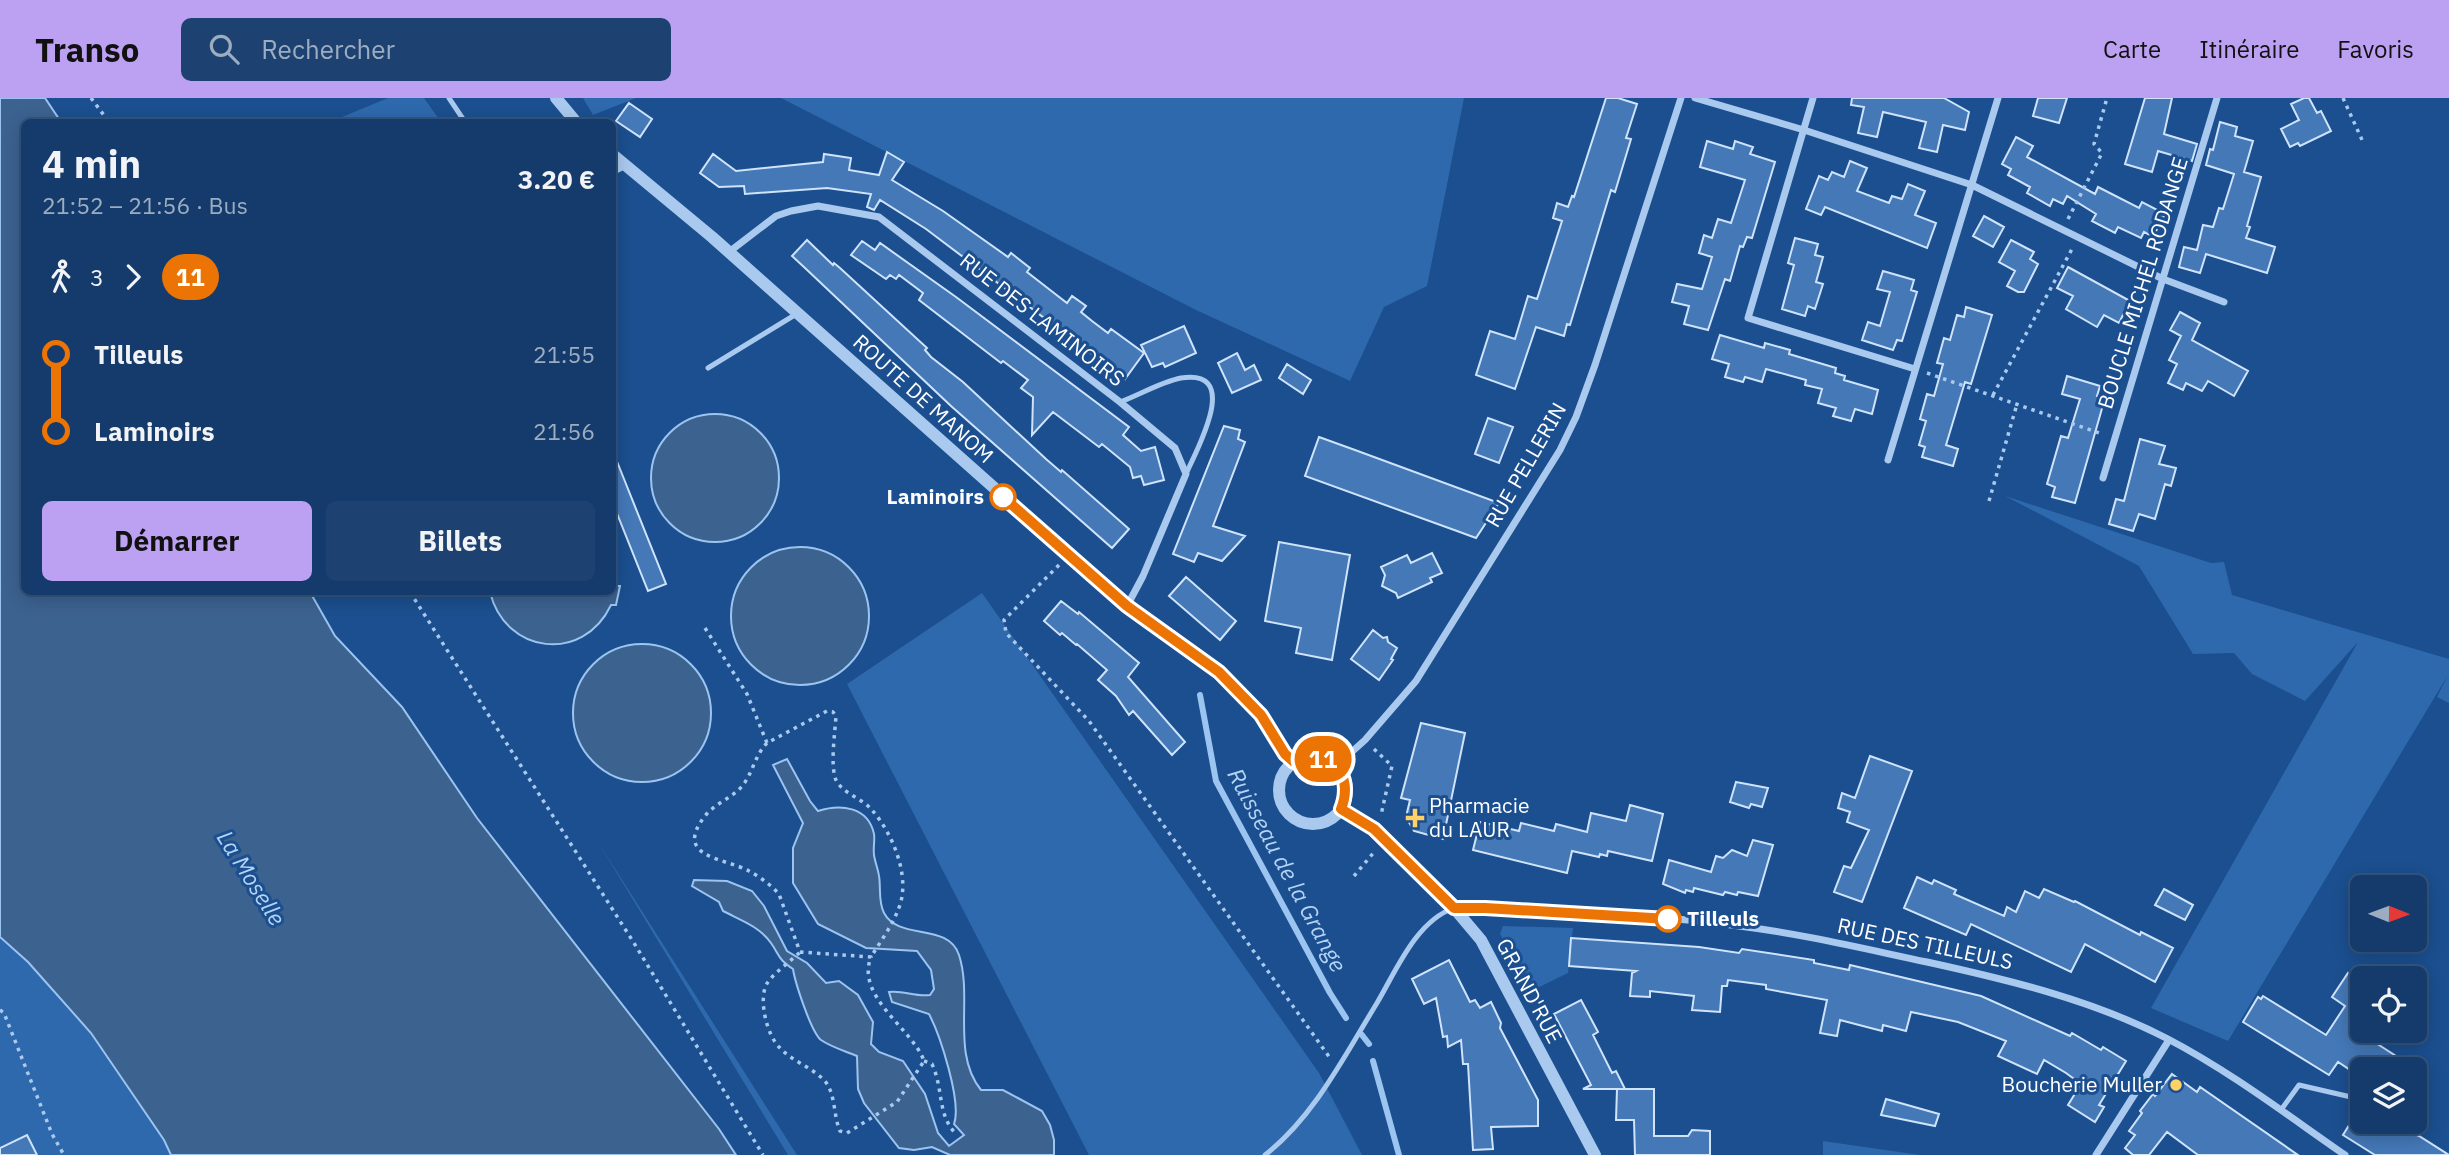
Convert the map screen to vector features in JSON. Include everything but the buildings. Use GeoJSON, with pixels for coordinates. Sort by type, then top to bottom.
{"type":"FeatureCollection","features":[{"type":"Feature","properties":{"kind":"street"},"geometry":{"type":"LineString","coordinates":[[556,98],[574,119]]}},
{"type":"Feature","properties":{"kind":"street","name":"RUE PELLERIN"},"geometry":{"type":"LineString","coordinates":[[1336,766],[1365,740],[1416,681],[1560,450],[1576,417],[1595,365],[1681,98]]}},
{"type":"Feature","properties":{"kind":"street"},"geometry":{"type":"LineString","coordinates":[[1695,98],[1804,130],[1972,185],[2163,279],[2224,302]]}},
{"type":"Feature","properties":{"kind":"street"},"geometry":{"type":"LineString","coordinates":[[1813,98],[1748,318],[1915,369]]}},
{"type":"Feature","properties":{"kind":"street"},"geometry":{"type":"LineString","coordinates":[[1888,460],[1998,98]]}},
{"type":"Feature","properties":{"kind":"street","name":"BOUCLE MICHEL RODANGE"},"geometry":{"type":"LineString","coordinates":[[2103,478],[2217,98]]}},
{"type":"Feature","properties":{"kind":"street","name":"ROUTE DE MANOM"},"geometry":{"type":"LineString","coordinates":[[616,157],[798,313],[1127,606],[1219,672],[1261,715],[1285,754],[1294,762]]}},
{"type":"Feature","properties":{"kind":"street","name":"RUE DES LAMINOIRS"},"geometry":{"type":"LineString","coordinates":[[729,253],[776,216],[791,211],[818,206],[879,217],[1120,402],[1175,448],[1186,474]]}},
{"type":"Feature","properties":{"kind":"street"},"geometry":{"type":"LineString","coordinates":[[1127,606],[1143,576],[1186,474]]}},
{"type":"Feature","properties":{"kind":"street"},"geometry":{"type":"LineString","coordinates":[[1305,757],[1316,757],[1336,766],[1343,775],[1346,787],[1346,798],[1341,809],[1325,822],[1314,824],[1293,818],[1280,800],[1279,790],[1281,779],[1294,762],[1305,757]]}},
{"type":"Feature","properties":{"kind":"street","name":"GRAND'RUE"},"geometry":{"type":"LineString","coordinates":[[1341,809],[1374,829],[1454,908],[1480,940],[1595,1155]]}},
{"type":"Feature","properties":{"kind":"street","name":"RUE DES TILLEULS"},"geometry":{"type":"LineString","coordinates":[[1454,908],[1668,919],[1739,926],[1807,936],[2017,982],[2116,1016],[2169,1040],[2281,1110],[2345,1155]]}},
{"type":"Feature","properties":{"kind":"street"},"geometry":{"type":"LineString","coordinates":[[2096,1155],[2169,1040]]}},
{"type":"Feature","properties":{"kind":"lane"},"geometry":{"type":"LineString","coordinates":[[449,98],[463,119]]}},
{"type":"Feature","properties":{"kind":"lane"},"geometry":{"type":"LineString","coordinates":[[616,171],[626,166]]}},
{"type":"Feature","properties":{"kind":"lane"},"geometry":{"type":"LineString","coordinates":[[708,368],[798,313]]}},
{"type":"Feature","properties":{"kind":"lane"},"geometry":{"type":"LineString","coordinates":[[1120,402],[1179,378],[1194,377],[1205,383],[1214,395],[1214,407],[1186,474]]}},
{"type":"Feature","properties":{"kind":"lane"},"geometry":{"type":"LineString","coordinates":[[1265,1155],[1278,1145],[1311,1107],[1416,939],[1443,912],[1454,908]]}},
{"type":"Feature","properties":{"kind":"lane"},"geometry":{"type":"LineString","coordinates":[[2281,1110],[2299,1085],[2350,1097]]}},
{"type":"Feature","properties":{"kind":"path"},"geometry":{"type":"LineString","coordinates":[[91,98],[106,119]]}},
{"type":"Feature","properties":{"kind":"path"},"geometry":{"type":"LineString","coordinates":[[2062,230],[2102,153],[2094,144],[2107,98]]}},
{"type":"Feature","properties":{"kind":"path"},"geometry":{"type":"LineString","coordinates":[[2343,98],[2363,142]]}},
{"type":"Feature","properties":{"kind":"path"},"geometry":{"type":"LineString","coordinates":[[1993,396],[2078,238]]}},
{"type":"Feature","properties":{"kind":"path"},"geometry":{"type":"LineString","coordinates":[[1915,369],[2115,438]]}},
{"type":"Feature","properties":{"kind":"path"},"geometry":{"type":"LineString","coordinates":[[1989,501],[2017,404]]}},
{"type":"Feature","properties":{"kind":"path"},"geometry":{"type":"LineString","coordinates":[[1070,554],[1004,620],[1006,633],[1089,720],[1337,1068]]}},
{"type":"Feature","properties":{"kind":"path"},"geometry":{"type":"LineString","coordinates":[[412,595],[634,943],[762,1155]]}},
{"type":"Feature","properties":{"kind":"path"},"geometry":{"type":"LineString","coordinates":[[705,628],[747,695],[767,743]]}},
{"type":"Feature","properties":{"kind":"path"},"geometry":{"type":"LineString","coordinates":[[799,953],[779,894],[774,888],[748,871],[714,860],[702,853],[697,847],[695,835],[706,815],[740,788],[767,743],[827,711],[836,716],[834,775],[842,790],[859,798],[872,810],[886,830],[901,871],[902,890],[898,912],[871,957],[869,975],[888,1015],[914,1043],[923,1064]]}},
{"type":"Feature","properties":{"kind":"path"},"geometry":{"type":"LineString","coordinates":[[1374,749],[1392,766],[1380,817],[1382,820]]}},
{"type":"Feature","properties":{"kind":"path"},"geometry":{"type":"LineString","coordinates":[[1354,876],[1384,840]]}},
{"type":"Feature","properties":{"kind":"path"},"geometry":{"type":"LineString","coordinates":[[871,957],[799,953],[768,982],[764,992],[766,1023],[771,1035],[778,1047],[824,1080],[831,1092],[840,1131],[847,1133],[901,1098],[923,1064]]}},
{"type":"Feature","properties":{"kind":"path"},"geometry":{"type":"LineString","coordinates":[[0,1010],[4,1013],[52,1134],[64,1155]]}},
{"type":"Feature","properties":{"kind":"path"},"geometry":{"type":"LineString","coordinates":[[923,1064],[932,1064],[943,1114],[955,1133]]}},
{"type":"Feature","properties":{"kind":"shaded area"},"geometry":{"type":"Polygon","coordinates":[[[388,98],[424,98],[439,119],[337,119],[388,98]]]}},
{"type":"Feature","properties":{"kind":"shaded area"},"geometry":{"type":"Polygon","coordinates":[[[583,98],[636,98],[593,115],[583,98]]]}},
{"type":"Feature","properties":{"kind":"shaded area"},"geometry":{"type":"Polygon","coordinates":[[[781,98],[1464,98],[1427,286],[1384,307],[1350,381],[1196,310],[781,98]]]}},
{"type":"Feature","properties":{"kind":"shaded area"},"geometry":{"type":"Polygon","coordinates":[[[2005,496],[2211,563],[2224,562],[2232,595],[2449,659],[2449,703],[2437,697],[2448,675],[2228,1041],[2151,1008],[2358,642],[2305,701],[2252,674],[2234,653],[2193,654],[2139,566],[2005,496]]]}},
{"type":"Feature","properties":{"kind":"shaded area"},"geometry":{"type":"Polygon","coordinates":[[[982,593],[1319,1073],[1362,1155],[1089,1155],[847,684],[982,593]]]}},
{"type":"Feature","properties":{"kind":"shaded area"},"geometry":{"type":"Polygon","coordinates":[[[598,842],[797,1155],[788,1155],[598,842]]]}},
{"type":"Feature","properties":{"kind":"shaded area"},"geometry":{"type":"Polygon","coordinates":[[[1503,926],[1573,928],[1568,973],[1531,991],[1500,934],[1503,926]]]}},
{"type":"Feature","properties":{"kind":"shaded area"},"geometry":{"type":"Polygon","coordinates":[[[0,937],[28,962],[91,1033],[164,1140],[171,1155],[0,1155],[0,937]]]}},
{"type":"Feature","properties":{"kind":"shaded area"},"geometry":{"type":"Polygon","coordinates":[[[1823,1141],[1920,1155],[1823,1155],[1823,1141]]]}},
{"type":"Feature","properties":{"kind":"water","name":"La Moselle"},"geometry":{"type":"Polygon","coordinates":[[[0,98],[45,98],[59,119],[21,119],[21,595],[312,595],[335,636],[402,707],[477,818],[719,1129],[736,1155],[171,1155],[164,1140],[91,1033],[28,962],[0,937],[0,98]]]}},
{"type":"Feature","properties":{"kind":"water"},"geometry":{"type":"Polygon","coordinates":[[[715,414],[739,419],[760,433],[774,454],[779,478],[774,502],[760,523],[739,537],[715,542],[691,537],[670,523],[656,502],[651,478],[656,454],[670,433],[691,419],[715,414]]]}},
{"type":"Feature","properties":{"kind":"water"},"geometry":{"type":"Polygon","coordinates":[[[800,547],[827,552],[849,567],[864,589],[869,616],[864,643],[849,665],[827,680],[800,685],[773,680],[751,665],[736,643],[731,616],[736,589],[751,567],[773,552],[800,547]]]}},
{"type":"Feature","properties":{"kind":"water"},"geometry":{"type":"Polygon","coordinates":[[[616,586],[620,586],[616,605],[611,605],[598,624],[582,637],[564,643],[546,644],[527,639],[511,628],[498,613],[491,595],[616,595],[616,586]]]}},
{"type":"Feature","properties":{"kind":"water"},"geometry":{"type":"Polygon","coordinates":[[[642,644],[669,649],[691,664],[706,686],[711,713],[706,740],[691,762],[669,777],[642,782],[615,777],[593,762],[578,740],[573,713],[578,686],[593,664],[615,649],[642,644]]]}},
{"type":"Feature","properties":{"kind":"water"},"geometry":{"type":"Polygon","coordinates":[[[787,759],[818,811],[852,809],[866,818],[871,825],[881,904],[891,921],[900,927],[945,938],[953,945],[959,955],[963,972],[965,1042],[972,1075],[981,1090],[1003,1090],[1042,1111],[1050,1125],[1054,1155],[950,1155],[932,1147],[914,1150],[899,1148],[864,1103],[858,1089],[857,1056],[829,1045],[817,1035],[804,1006],[793,969],[782,960],[761,932],[723,911],[719,902],[692,886],[694,880],[727,881],[752,891],[764,906],[787,951],[807,963],[826,983],[839,981],[858,995],[873,1022],[871,1044],[879,1052],[903,1061],[925,1094],[938,1133],[949,1146],[964,1135],[954,1124],[956,1114],[953,1085],[939,1037],[929,1014],[892,1002],[889,992],[930,995],[934,989],[931,970],[917,951],[866,948],[818,924],[793,883],[793,848],[803,823],[773,765],[787,759]]]}},
{"type":"Feature","properties":{"kind":"waterway","name":"Ruisseau de la Grange"},"geometry":{"type":"LineString","coordinates":[[1200,695],[1216,781],[1346,1018]]}},
{"type":"Feature","properties":{"kind":"waterway","name":"Ruisseau de la Grange"},"geometry":{"type":"LineString","coordinates":[[1362,1035],[1369,1044]]}},
{"type":"Feature","properties":{"kind":"waterway","name":"Ruisseau de la Grange"},"geometry":{"type":"LineString","coordinates":[[1373,1061],[1399,1155]]}},
{"type":"Feature","properties":{"kind":"bus line","name":"11"},"geometry":{"type":"LineString","coordinates":[[1003,497],[1127,606],[1219,672],[1261,715],[1285,754],[1294,762],[1305,757],[1316,757],[1336,766],[1343,775],[1346,787],[1346,798],[1341,809],[1374,829],[1454,908],[1668,919]]}},
{"type":"Feature","properties":{"kind":"place","name":"Laminoirs"},"geometry":{"type":"Point","coordinates":[1003,497]}},
{"type":"Feature","properties":{"kind":"place","name":"Pharmacie du LAUR"},"geometry":{"type":"Point","coordinates":[1415,818]}},
{"type":"Feature","properties":{"kind":"place","name":"Tilleuls"},"geometry":{"type":"Point","coordinates":[1668,919]}},
{"type":"Feature","properties":{"kind":"place","name":"Boucherie Muller"},"geometry":{"type":"Point","coordinates":[2176,1085]}}]}
